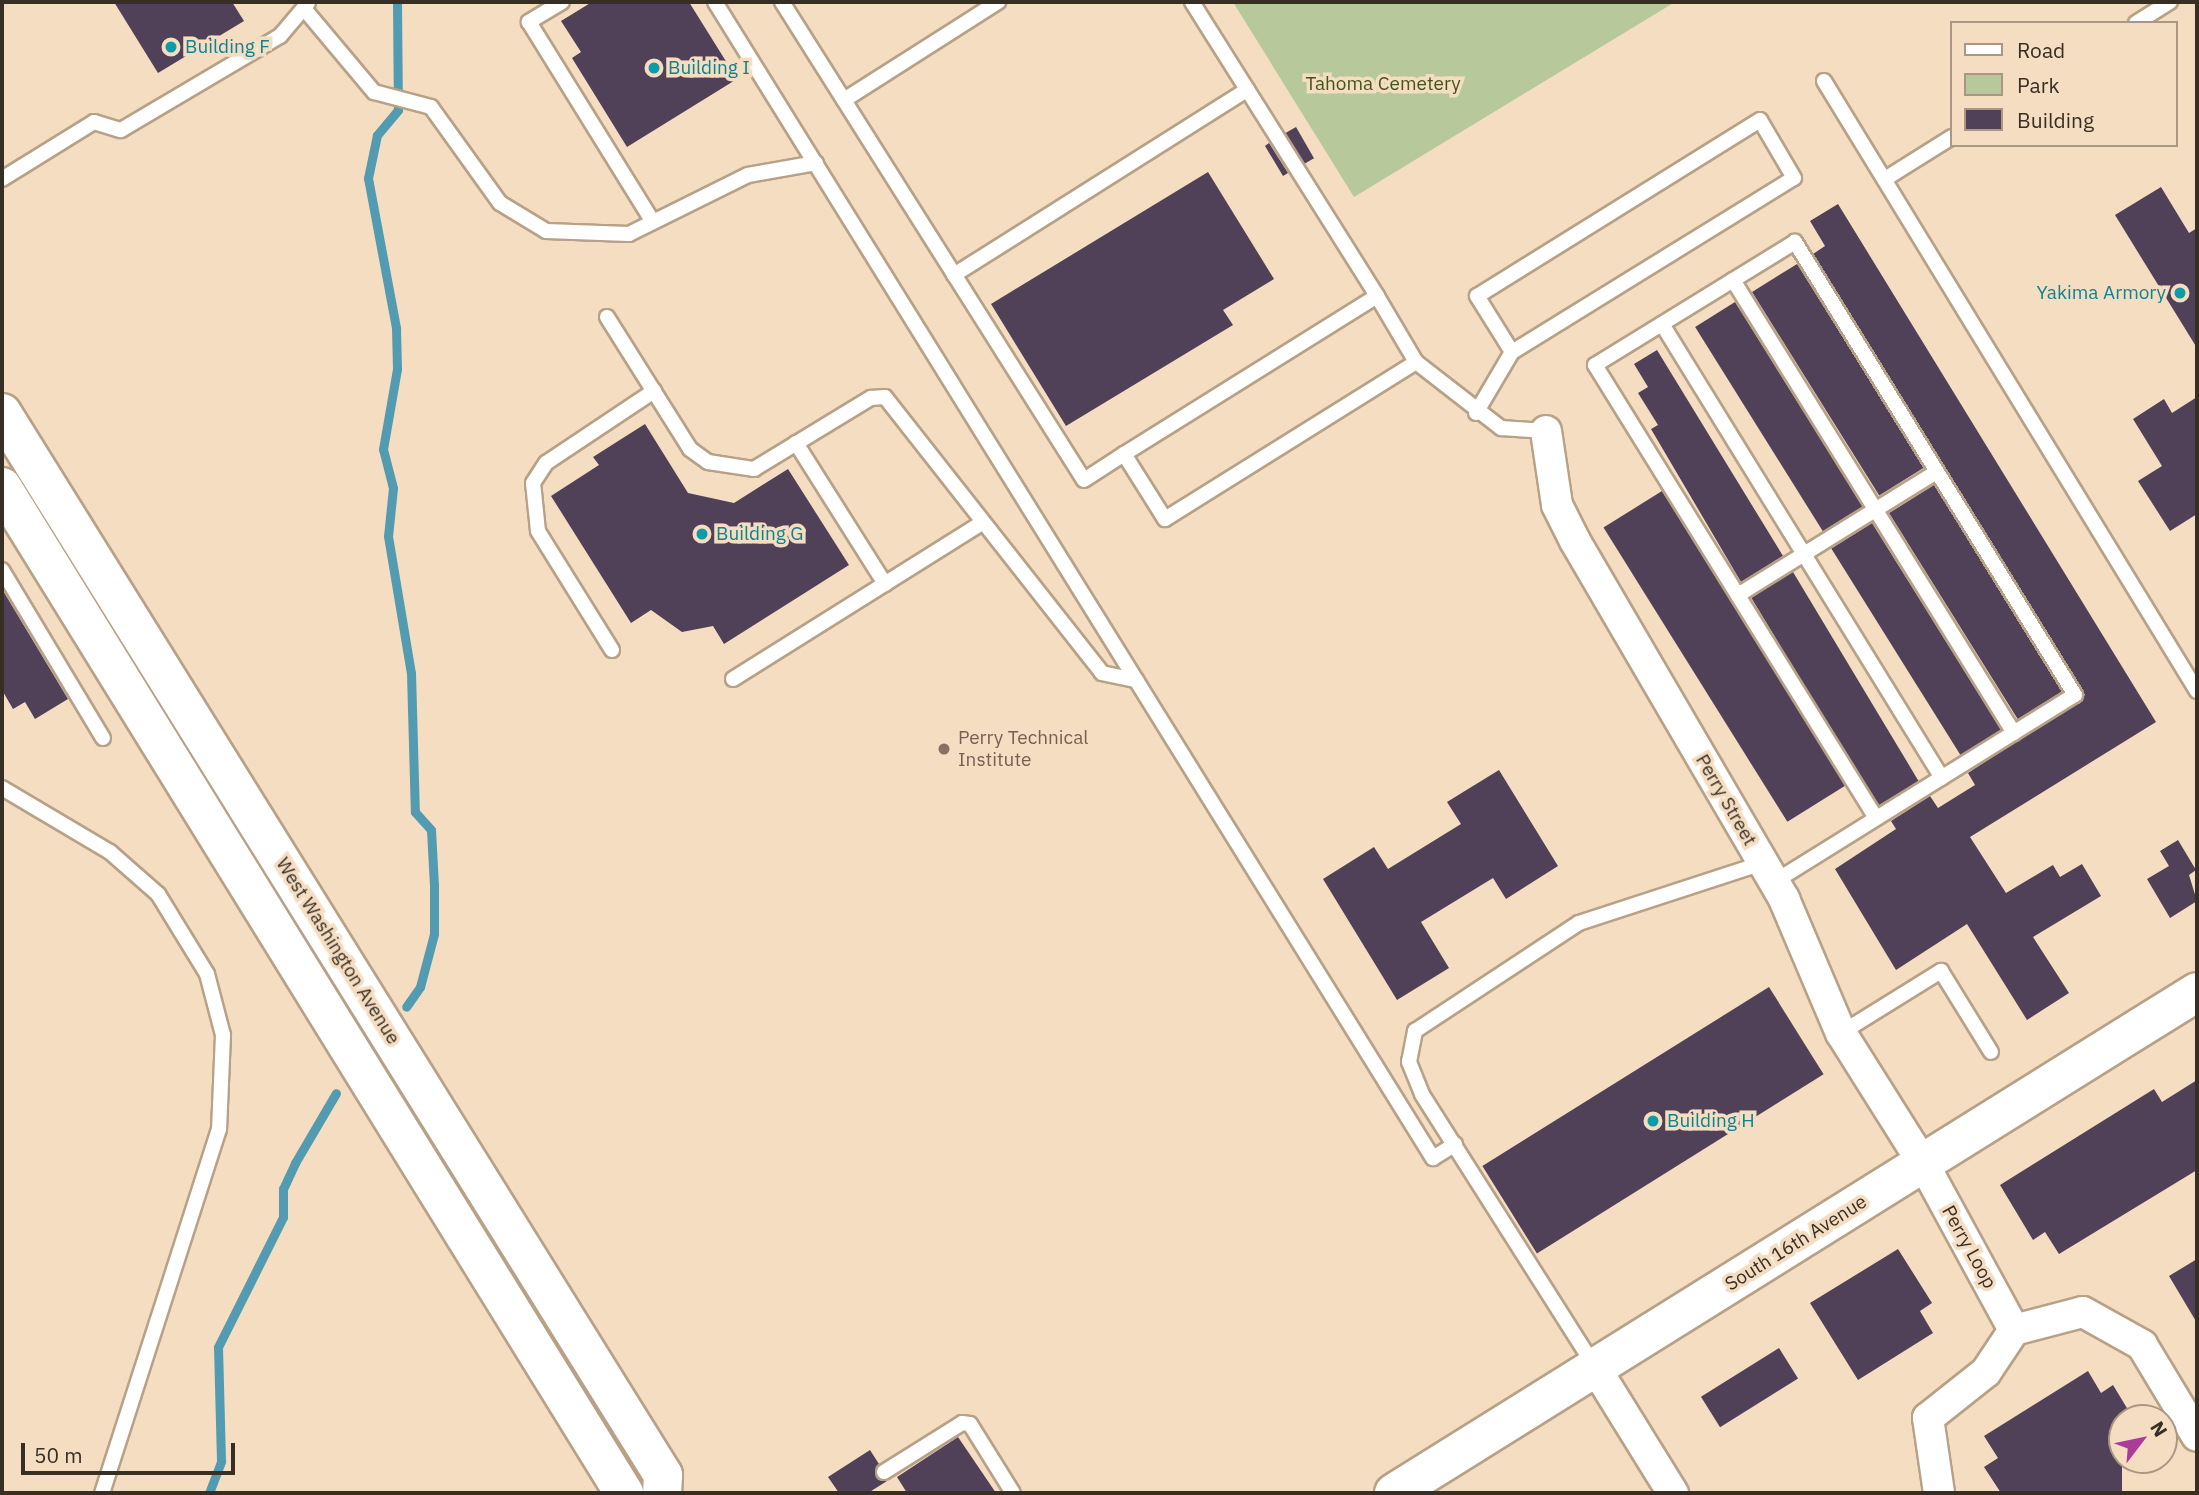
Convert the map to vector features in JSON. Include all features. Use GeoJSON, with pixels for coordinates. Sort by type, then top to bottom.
{"type":"FeatureCollection","features":[{"type":"Feature","properties":{"kind":"main road","name":"West Washington Avenue"},"geometry":{"type":"LineString","coordinates":[[2,412],[663,1475],[662,1493]]}},
{"type":"Feature","properties":{"kind":"main road"},"geometry":{"type":"LineString","coordinates":[[2,487],[624,1493]]}},
{"type":"Feature","properties":{"kind":"main road","name":"South 16th Avenue"},"geometry":{"type":"LineString","coordinates":[[1394,1493],[2197,992]]}},
{"type":"Feature","properties":{"kind":"street","name":"Perry Street"},"geometry":{"type":"LineString","coordinates":[[1546,431],[1557,505],[1575,541],[1769,873],[1841,1033],[1923,1163]]}},
{"type":"Feature","properties":{"kind":"street","name":"Perry Loop"},"geometry":{"type":"LineString","coordinates":[[1923,1163],[2014,1330]]}},
{"type":"Feature","properties":{"kind":"street"},"geometry":{"type":"LineString","coordinates":[[1939,1493],[1928,1418],[1986,1372],[2014,1330],[2083,1312],[2142,1345],[2197,1436]]}},
{"type":"Feature","properties":{"kind":"street"},"geometry":{"type":"LineString","coordinates":[[1596,1369],[1673,1493]]}},
{"type":"Feature","properties":{"kind":"lane"},"geometry":{"type":"LineString","coordinates":[[562,2],[529,22],[653,222]]}},
{"type":"Feature","properties":{"kind":"lane"},"geometry":{"type":"LineString","coordinates":[[715,2],[1433,1158],[1455,1144]]}},
{"type":"Feature","properties":{"kind":"lane"},"geometry":{"type":"LineString","coordinates":[[782,2],[1084,480],[1377,296]]}},
{"type":"Feature","properties":{"kind":"lane"},"geometry":{"type":"LineString","coordinates":[[844,100],[999,2]]}},
{"type":"Feature","properties":{"kind":"lane"},"geometry":{"type":"LineString","coordinates":[[1192,2],[1416,362],[1476,413],[1501,428],[1546,431]]}},
{"type":"Feature","properties":{"kind":"lane"},"geometry":{"type":"LineString","coordinates":[[2139,21],[2169,2]]}},
{"type":"Feature","properties":{"kind":"lane"},"geometry":{"type":"LineString","coordinates":[[2,179],[94,122],[121,130],[280,36],[307,6],[384,97],[412,98],[447,125],[500,203],[546,231],[597,237],[629,234],[748,175],[816,163]]}},
{"type":"Feature","properties":{"kind":"lane"},"geometry":{"type":"LineString","coordinates":[[1824,81],[2197,691]]}},
{"type":"Feature","properties":{"kind":"lane"},"geometry":{"type":"LineString","coordinates":[[954,275],[1247,90]]}},
{"type":"Feature","properties":{"kind":"lane"},"geometry":{"type":"LineString","coordinates":[[1476,413],[1512,352],[1794,178],[1760,120],[1476,296],[1512,352]]}},
{"type":"Feature","properties":{"kind":"lane"},"geometry":{"type":"LineString","coordinates":[[1885,179],[1951,138]]}},
{"type":"Feature","properties":{"kind":"lane"},"geometry":{"type":"LineString","coordinates":[[1596,1369],[1455,1144],[1409,1062],[1415,1031],[1579,923],[1769,873],[1876,818],[2075,695],[1795,242],[1595,365],[1876,818]]}},
{"type":"Feature","properties":{"kind":"lane"},"geometry":{"type":"LineString","coordinates":[[1733,280],[2014,733]]}},
{"type":"Feature","properties":{"kind":"lane"},"geometry":{"type":"LineString","coordinates":[[607,317],[691,449],[708,462],[754,469],[871,398],[885,397],[1102,673],[1136,680]]}},
{"type":"Feature","properties":{"kind":"lane"},"geometry":{"type":"LineString","coordinates":[[1662,324],[1942,778]]}},
{"type":"Feature","properties":{"kind":"lane"},"geometry":{"type":"LineString","coordinates":[[1124,454],[1165,519],[1416,362]]}},
{"type":"Feature","properties":{"kind":"lane"},"geometry":{"type":"LineString","coordinates":[[612,650],[538,531],[531,511],[533,483],[546,463],[654,391]]}},
{"type":"Feature","properties":{"kind":"lane"},"geometry":{"type":"LineString","coordinates":[[796,443],[885,584]]}},
{"type":"Feature","properties":{"kind":"lane"},"geometry":{"type":"LineString","coordinates":[[1738,595],[1936,471]]}},
{"type":"Feature","properties":{"kind":"lane"},"geometry":{"type":"LineString","coordinates":[[733,679],[983,522]]}},
{"type":"Feature","properties":{"kind":"lane"},"geometry":{"type":"LineString","coordinates":[[2,570],[103,738]]}},
{"type":"Feature","properties":{"kind":"lane"},"geometry":{"type":"LineString","coordinates":[[2,788],[110,852],[158,894],[208,974],[223,1035],[219,1129],[102,1493]]}},
{"type":"Feature","properties":{"kind":"lane"},"geometry":{"type":"LineString","coordinates":[[1841,1033],[1941,971],[1991,1052]]}},
{"type":"Feature","properties":{"kind":"lane"},"geometry":{"type":"LineString","coordinates":[[884,1472],[970,1424],[1013,1493]]}},
{"type":"Feature","properties":{"kind":"green space","name":"Tahoma Cemetery"},"geometry":{"type":"Polygon","coordinates":[[[1233,2],[1675,2],[1354,197],[1233,2]]]}},
{"type":"Feature","properties":{"kind":"building","name":"Building F"},"geometry":{"type":"Polygon","coordinates":[[[114,2],[232,2],[244,21],[158,73],[114,2]]]}},
{"type":"Feature","properties":{"kind":"building","name":"Building I"},"geometry":{"type":"Polygon","coordinates":[[[592,2],[689,2],[737,79],[627,147],[572,58],[581,52],[561,21],[592,2]]]}},
{"type":"Feature","properties":{"kind":"building"},"geometry":{"type":"Polygon","coordinates":[[[1296,127],[1314,158],[1304,164],[1286,133],[1296,127]]]}},
{"type":"Feature","properties":{"kind":"building"},"geometry":{"type":"Polygon","coordinates":[[[1269,143],[1288,173],[1283,176],[1265,146],[1269,143]]]}},
{"type":"Feature","properties":{"kind":"building"},"geometry":{"type":"Polygon","coordinates":[[[1208,172],[1274,279],[1223,310],[1233,325],[1066,426],[991,304],[1208,172]]]}},
{"type":"Feature","properties":{"kind":"building","name":"Yakima Armory"},"geometry":{"type":"Polygon","coordinates":[[[2161,187],[2189,233],[2197,228],[2197,348],[2115,215],[2161,187]]]}},
{"type":"Feature","properties":{"kind":"building"},"geometry":{"type":"Polygon","coordinates":[[[1838,204],[2156,722],[1970,837],[2006,893],[2053,865],[2060,877],[2082,864],[2101,896],[2033,937],[2069,993],[2027,1020],[1967,924],[1896,970],[1835,869],[1896,829],[1891,821],[1930,796],[1938,808],[1975,785],[1968,773],[2085,695],[1813,254],[1825,246],[1810,221],[1838,204]]]}},
{"type":"Feature","properties":{"kind":"building"},"geometry":{"type":"Polygon","coordinates":[[[1797,264],[1924,468],[1879,496],[1752,292],[1797,264]]]}},
{"type":"Feature","properties":{"kind":"building"},"geometry":{"type":"Polygon","coordinates":[[[1735,302],[1863,506],[1823,531],[1695,327],[1735,302]]]}},
{"type":"Feature","properties":{"kind":"building"},"geometry":{"type":"Polygon","coordinates":[[[1657,350],[1783,556],[1741,582],[1651,429],[1658,425],[1638,393],[1648,387],[1634,364],[1657,350]]]}},
{"type":"Feature","properties":{"kind":"building"},"geometry":{"type":"Polygon","coordinates":[[[2197,397],[2197,514],[2170,531],[2138,481],[2162,466],[2133,419],[2164,399],[2172,413],[2197,397]]]}},
{"type":"Feature","properties":{"kind":"building","name":"Building G"},"geometry":{"type":"Polygon","coordinates":[[[645,424],[688,493],[734,503],[788,469],[849,565],[724,644],[713,626],[682,632],[651,610],[631,623],[551,496],[599,465],[593,457],[645,424]]]}},
{"type":"Feature","properties":{"kind":"building"},"geometry":{"type":"Polygon","coordinates":[[[1934,485],[2063,691],[2018,719],[1889,513],[1934,485]]]}},
{"type":"Feature","properties":{"kind":"building"},"geometry":{"type":"Polygon","coordinates":[[[1662,491],[1846,785],[1787,822],[1603,528],[1662,491]]]}},
{"type":"Feature","properties":{"kind":"building"},"geometry":{"type":"Polygon","coordinates":[[[1872,523],[2001,730],[1961,755],[1831,548],[1872,523]]]}},
{"type":"Feature","properties":{"kind":"building"},"geometry":{"type":"Polygon","coordinates":[[[1793,572],[1919,781],[1877,806],[1751,597],[1793,572]]]}},
{"type":"Feature","properties":{"kind":"building"},"geometry":{"type":"Polygon","coordinates":[[[2,589],[68,699],[35,719],[25,702],[13,709],[2,690],[2,589]]]}},
{"type":"Feature","properties":{"kind":"building"},"geometry":{"type":"Polygon","coordinates":[[[1499,770],[1558,866],[1506,899],[1493,878],[1421,922],[1449,968],[1397,1000],[1323,879],[1374,847],[1388,869],[1461,824],[1447,802],[1499,770]]]}},
{"type":"Feature","properties":{"kind":"building"},"geometry":{"type":"Polygon","coordinates":[[[2178,840],[2196,870],[2189,875],[2197,901],[2170,918],[2147,879],[2169,866],[2160,851],[2178,840]]]}},
{"type":"Feature","properties":{"kind":"building","name":"Building H"},"geometry":{"type":"Polygon","coordinates":[[[1769,987],[1824,1074],[1537,1253],[1482,1166],[1769,987]]]}},
{"type":"Feature","properties":{"kind":"building"},"geometry":{"type":"Polygon","coordinates":[[[2197,1080],[2197,1170],[2059,1254],[2045,1232],[2033,1240],[2000,1185],[2154,1089],[2162,1102],[2197,1080]]]}},
{"type":"Feature","properties":{"kind":"building"},"geometry":{"type":"Polygon","coordinates":[[[1898,1249],[1932,1303],[1920,1311],[1933,1333],[1858,1380],[1810,1303],[1898,1249]]]}},
{"type":"Feature","properties":{"kind":"building"},"geometry":{"type":"Polygon","coordinates":[[[2197,1259],[2197,1323],[2169,1276],[2197,1259]]]}},
{"type":"Feature","properties":{"kind":"building"},"geometry":{"type":"Polygon","coordinates":[[[1779,1348],[1798,1379],[1720,1427],[1701,1397],[1779,1348]]]}},
{"type":"Feature","properties":{"kind":"building"},"geometry":{"type":"Polygon","coordinates":[[[2088,1371],[2101,1393],[2113,1385],[2125,1404],[2108,1404],[2108,1474],[2122,1474],[2122,1493],[2001,1493],[1984,1467],[1998,1458],[1984,1436],[2088,1371]]]}},
{"type":"Feature","properties":{"kind":"building"},"geometry":{"type":"Polygon","coordinates":[[[958,1437],[996,1493],[907,1493],[897,1477],[958,1437]]]}},
{"type":"Feature","properties":{"kind":"building"},"geometry":{"type":"Polygon","coordinates":[[[870,1450],[879,1464],[876,1476],[887,1481],[868,1493],[839,1493],[828,1477],[870,1450]]]}},
{"type":"Feature","properties":{"kind":"waterway"},"geometry":{"type":"LineString","coordinates":[[397,2],[398,110],[377,135],[368,178],[396,328],[397,369],[383,449],[393,488],[388,536],[411,673],[415,812],[431,830],[434,885],[434,934],[420,987],[406,1007]]}},
{"type":"Feature","properties":{"kind":"waterway"},"geometry":{"type":"LineString","coordinates":[[209,1493],[221,1461],[218,1347],[283,1217],[283,1189],[295,1163],[336,1093]]}},
{"type":"Feature","properties":{"kind":"place","name":"Building F"},"geometry":{"type":"Point","coordinates":[171,47]}},
{"type":"Feature","properties":{"kind":"place","name":"Building I"},"geometry":{"type":"Point","coordinates":[654,68]}},
{"type":"Feature","properties":{"kind":"place","name":"Yakima Armory"},"geometry":{"type":"Point","coordinates":[2180,293]}},
{"type":"Feature","properties":{"kind":"place","name":"Building G"},"geometry":{"type":"Point","coordinates":[702,534]}},
{"type":"Feature","properties":{"kind":"place","name":"Perry Technical Institute"},"geometry":{"type":"Point","coordinates":[944,749]}},
{"type":"Feature","properties":{"kind":"place","name":"Building H"},"geometry":{"type":"Point","coordinates":[1653,1121]}}]}
